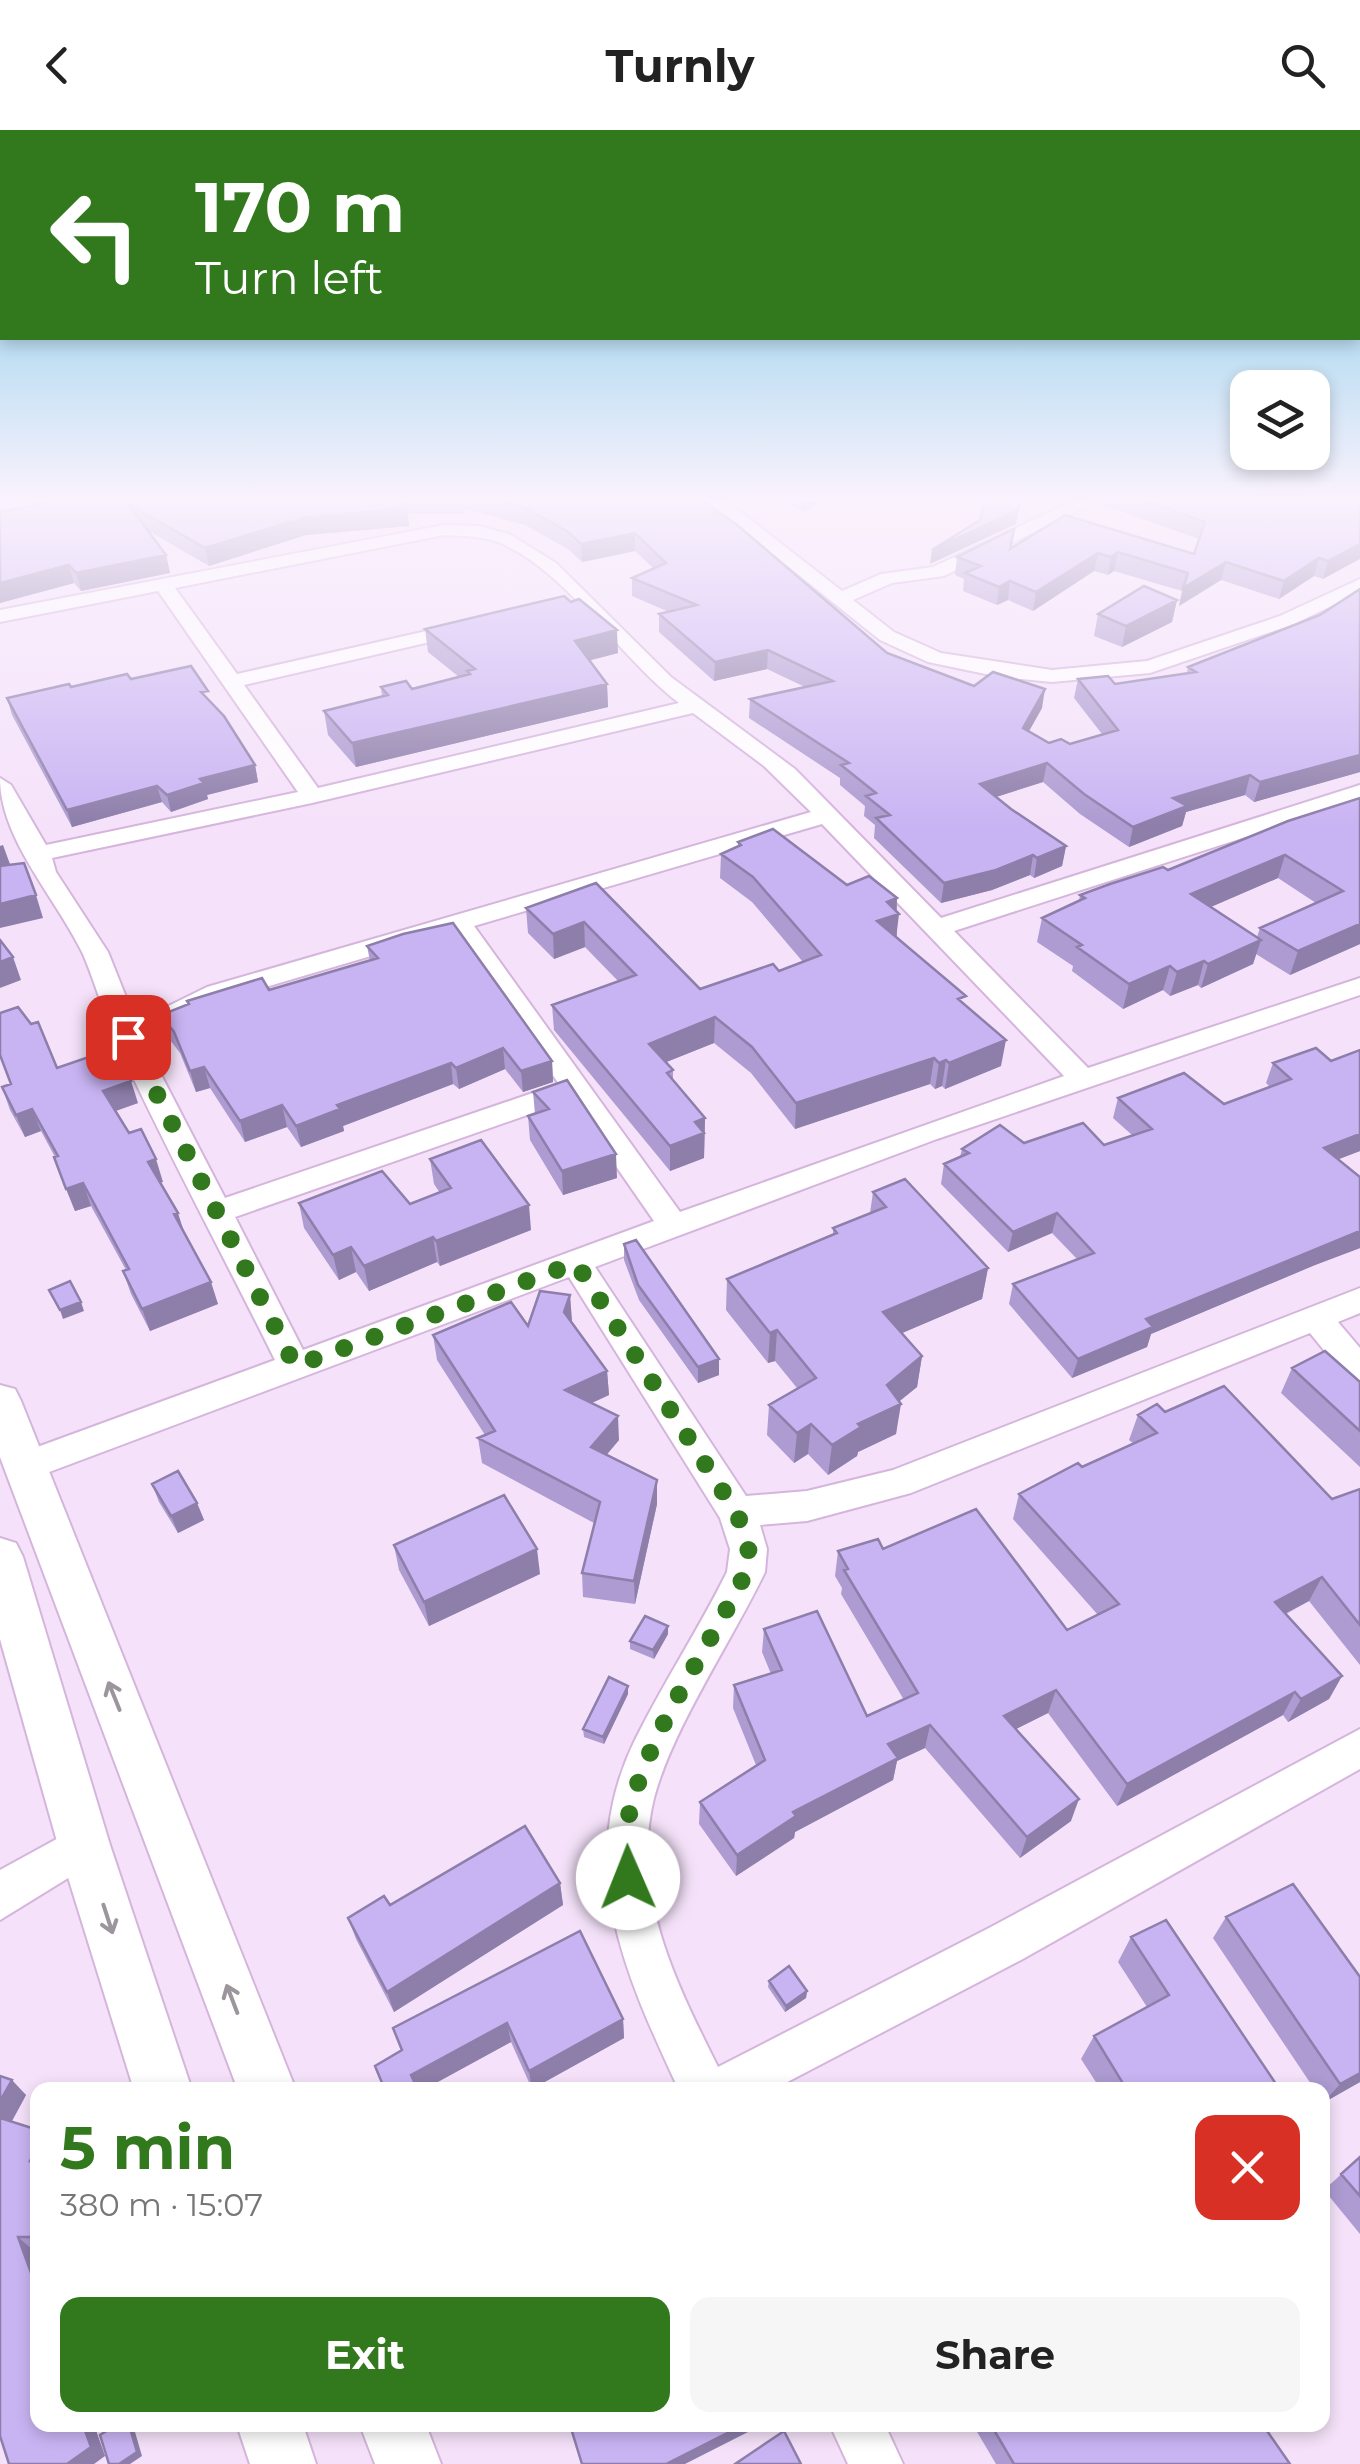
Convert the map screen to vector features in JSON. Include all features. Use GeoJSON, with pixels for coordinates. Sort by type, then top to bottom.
{"type":"FeatureCollection","features":[{"type":"Feature","properties":{"kind":"main road"},"geometry":{"type":"LineString","coordinates":[[0,1401],[264,2082]]}},
{"type":"Feature","properties":{"kind":"main road"},"geometry":{"type":"LineString","coordinates":[[0,1557],[84,1844],[160,2082]]}},
{"type":"Feature","properties":{"kind":"main road"},"geometry":{"type":"LineString","coordinates":[[272,2432],[283,2464]]}},
{"type":"Feature","properties":{"kind":"main road"},"geometry":{"type":"LineString","coordinates":[[396,2432],[408,2464]]}},
{"type":"Feature","properties":{"kind":"street"},"geometry":{"type":"LineString","coordinates":[[0,616],[41,608]]}},
{"type":"Feature","properties":{"kind":"street"},"geometry":{"type":"LineString","coordinates":[[179,608],[312,796]]}},
{"type":"Feature","properties":{"kind":"street"},"geometry":{"type":"LineString","coordinates":[[579,608],[664,680],[787,774],[1081,1077]]}},
{"type":"Feature","properties":{"kind":"street"},"geometry":{"type":"LineString","coordinates":[[851,608],[887,636],[935,658],[1000,672],[1076,676],[1150,667],[1312,608]]}},
{"type":"Feature","properties":{"kind":"street"},"geometry":{"type":"LineString","coordinates":[[229,682],[490,622]]}},
{"type":"Feature","properties":{"kind":"street"},"geometry":{"type":"LineString","coordinates":[[15,878],[42,863],[699,705]]}},
{"type":"Feature","properties":{"kind":"street"},"geometry":{"type":"LineString","coordinates":[[0,785],[96,952],[128,1037],[295,1366]]}},
{"type":"Feature","properties":{"kind":"street"},"geometry":{"type":"LineString","coordinates":[[936,928],[1360,792]]}},
{"type":"Feature","properties":{"kind":"street"},"geometry":{"type":"LineString","coordinates":[[128,1037],[216,993],[827,815]]}},
{"type":"Feature","properties":{"kind":"street"},"geometry":{"type":"LineString","coordinates":[[458,922],[675,1227]]}},
{"type":"Feature","properties":{"kind":"street"},"geometry":{"type":"LineString","coordinates":[[23,1467],[1081,1077],[1360,986]]}},
{"type":"Feature","properties":{"kind":"street"},"geometry":{"type":"LineString","coordinates":[[217,1212],[576,1088]]}},
{"type":"Feature","properties":{"kind":"street"},"geometry":{"type":"LineString","coordinates":[[576,1263],[736,1512],[748,1541],[750,1558],[746,1572],[648,1758],[633,1800],[625,1842],[632,1915],[656,1991],[700,2082]]}},
{"type":"Feature","properties":{"kind":"street"},"geometry":{"type":"LineString","coordinates":[[736,1512],[807,1506],[898,1484],[1360,1300]]}},
{"type":"Feature","properties":{"kind":"street"},"geometry":{"type":"LineString","coordinates":[[1316,1318],[1360,1371]]}},
{"type":"Feature","properties":{"kind":"street"},"geometry":{"type":"LineString","coordinates":[[738,2082],[1005,1944],[1360,1748]]}},
{"type":"Feature","properties":{"kind":"street"},"geometry":{"type":"LineString","coordinates":[[0,1898],[84,1844]]}},
{"type":"Feature","properties":{"kind":"street"},"geometry":{"type":"LineString","coordinates":[[860,2432],[876,2464]]}},
{"type":"Feature","properties":{"kind":"building"},"geometry":{"type":"Polygon","coordinates":[[[514,608],[590,608],[617,630],[575,641],[607,684],[352,743],[324,711],[388,695],[381,687],[406,681],[412,689],[470,674],[467,671],[475,669],[425,629],[514,608]]]}},
{"type":"Feature","properties":{"kind":"building"},"geometry":{"type":"Polygon","coordinates":[[[685,608],[834,608],[887,653],[974,686],[993,672],[1045,689],[1023,728],[1049,743],[1061,739],[1070,744],[1118,730],[1078,679],[1108,676],[1115,684],[1196,672],[1188,667],[1331,608],[1360,608],[1360,755],[1260,782],[1250,775],[1173,798],[1187,806],[1133,827],[1047,763],[980,784],[1066,846],[1037,858],[1033,855],[996,870],[944,883],[876,818],[890,815],[866,796],[876,793],[841,765],[849,763],[750,699],[833,681],[768,650],[715,662],[659,614],[685,608]]]}},
{"type":"Feature","properties":{"kind":"building"},"geometry":{"type":"Polygon","coordinates":[[[1108,608],[1161,608],[1126,626],[1098,614],[1108,608]]]}},
{"type":"Feature","properties":{"kind":"building"},"geometry":{"type":"Polygon","coordinates":[[[191,666],[208,691],[201,692],[224,716],[255,765],[200,779],[204,783],[167,795],[157,786],[67,810],[7,698],[69,684],[71,687],[127,674],[131,679],[191,666]]]}},
{"type":"Feature","properties":{"kind":"building"},"geometry":{"type":"Polygon","coordinates":[[[1360,798],[1360,924],[1298,951],[1260,928],[1343,891],[1285,855],[1191,894],[1261,940],[1208,964],[1204,961],[1177,972],[1170,966],[1129,984],[1042,918],[1085,898],[1080,895],[1163,867],[1168,870],[1288,821],[1360,798]]]}},
{"type":"Feature","properties":{"kind":"building"},"geometry":{"type":"Polygon","coordinates":[[[773,829],[847,885],[869,876],[897,898],[887,902],[899,914],[877,921],[966,996],[958,999],[1006,1040],[949,1063],[939,1063],[934,1058],[796,1103],[752,1047],[715,1017],[649,1044],[673,1070],[667,1073],[705,1118],[695,1122],[704,1133],[670,1146],[552,1005],[636,975],[584,922],[553,934],[526,908],[596,883],[700,989],[773,964],[779,971],[821,955],[753,877],[721,854],[741,845],[738,842],[773,829]]]}},
{"type":"Feature","properties":{"kind":"building"},"geometry":{"type":"Polygon","coordinates":[[[24,863],[36,895],[0,904],[0,866],[24,863]]]}},
{"type":"Feature","properties":{"kind":"building"},"geometry":{"type":"Polygon","coordinates":[[[453,923],[552,1061],[521,1071],[503,1048],[456,1068],[451,1063],[337,1105],[340,1109],[296,1126],[282,1105],[240,1121],[204,1067],[190,1071],[174,1032],[161,1015],[189,1004],[187,1001],[262,978],[269,990],[378,958],[367,946],[453,923]]]}},
{"type":"Feature","properties":{"kind":"building"},"geometry":{"type":"Polygon","coordinates":[[[0,940],[13,957],[0,962],[0,940]]]}},
{"type":"Feature","properties":{"kind":"building"},"geometry":{"type":"Polygon","coordinates":[[[18,1007],[31,1024],[38,1022],[57,1068],[112,1049],[131,1081],[103,1091],[129,1133],[141,1129],[156,1159],[148,1162],[211,1282],[142,1309],[123,1271],[129,1269],[83,1183],[66,1189],[54,1157],[58,1156],[32,1109],[16,1115],[2,1087],[11,1084],[0,1055],[0,1013],[18,1007]]]}},
{"type":"Feature","properties":{"kind":"building"},"geometry":{"type":"Polygon","coordinates":[[[1316,1048],[1331,1061],[1360,1050],[1360,1134],[1324,1148],[1360,1177],[1360,1231],[1146,1319],[1153,1327],[1078,1359],[1013,1284],[1094,1253],[1057,1213],[1013,1232],[944,1164],[969,1153],[962,1149],[1000,1125],[1024,1143],[1083,1123],[1104,1145],[1152,1129],[1118,1098],[1184,1073],[1224,1104],[1291,1079],[1273,1063],[1316,1048]]]}},
{"type":"Feature","properties":{"kind":"building"},"geometry":{"type":"Polygon","coordinates":[[[567,1080],[616,1154],[562,1171],[528,1116],[549,1109],[533,1092],[567,1080]]]}},
{"type":"Feature","properties":{"kind":"building"},"geometry":{"type":"Polygon","coordinates":[[[481,1140],[529,1205],[436,1241],[433,1237],[364,1266],[351,1247],[333,1255],[299,1203],[382,1171],[410,1204],[451,1188],[430,1159],[481,1140]]]}},
{"type":"Feature","properties":{"kind":"building"},"geometry":{"type":"Polygon","coordinates":[[[905,1179],[988,1268],[883,1312],[922,1356],[887,1385],[901,1404],[858,1424],[861,1427],[832,1445],[811,1424],[797,1433],[769,1405],[816,1378],[777,1330],[770,1333],[727,1279],[837,1233],[833,1228],[886,1207],[873,1192],[905,1179]]]}},
{"type":"Feature","properties":{"kind":"building"},"geometry":{"type":"Polygon","coordinates":[[[636,1240],[719,1359],[698,1367],[638,1285],[624,1244],[636,1240]]]}},
{"type":"Feature","properties":{"kind":"building"},"geometry":{"type":"Polygon","coordinates":[[[70,1281],[81,1302],[60,1310],[49,1290],[70,1281]]]}},
{"type":"Feature","properties":{"kind":"building"},"geometry":{"type":"Polygon","coordinates":[[[540,1291],[570,1295],[564,1312],[607,1371],[565,1390],[618,1416],[591,1447],[657,1480],[634,1581],[582,1573],[600,1502],[478,1438],[495,1431],[433,1335],[511,1302],[528,1326],[540,1291]]]}},
{"type":"Feature","properties":{"kind":"building"},"geometry":{"type":"Polygon","coordinates":[[[1325,1351],[1360,1382],[1360,1431],[1292,1368],[1325,1351]]]}},
{"type":"Feature","properties":{"kind":"building"},"geometry":{"type":"Polygon","coordinates":[[[1224,1386],[1332,1499],[1360,1489],[1360,1625],[1322,1577],[1275,1602],[1342,1676],[1301,1699],[1295,1692],[1127,1784],[1056,1690],[1004,1716],[1079,1799],[1027,1837],[930,1725],[888,1744],[898,1758],[793,1812],[796,1816],[737,1855],[700,1802],[765,1760],[734,1685],[782,1670],[764,1629],[817,1611],[867,1716],[918,1693],[844,1570],[848,1569],[838,1551],[878,1539],[883,1549],[976,1509],[1067,1630],[1119,1604],[1019,1494],[1078,1463],[1082,1467],[1157,1433],[1138,1415],[1157,1404],[1165,1412],[1224,1386]]]}},
{"type":"Feature","properties":{"kind":"building"},"geometry":{"type":"Polygon","coordinates":[[[178,1471],[197,1503],[171,1516],[152,1484],[178,1471]]]}},
{"type":"Feature","properties":{"kind":"building"},"geometry":{"type":"Polygon","coordinates":[[[504,1495],[537,1549],[424,1602],[394,1545],[504,1495]]]}},
{"type":"Feature","properties":{"kind":"building"},"geometry":{"type":"Polygon","coordinates":[[[645,1616],[668,1626],[653,1650],[630,1641],[645,1616]]]}},
{"type":"Feature","properties":{"kind":"building"},"geometry":{"type":"Polygon","coordinates":[[[609,1677],[628,1686],[603,1737],[583,1729],[609,1677]]]}},
{"type":"Feature","properties":{"kind":"building"},"geometry":{"type":"Polygon","coordinates":[[[525,1826],[560,1883],[387,1992],[348,1918],[384,1896],[390,1905],[525,1826]]]}},
{"type":"Feature","properties":{"kind":"building"},"geometry":{"type":"Polygon","coordinates":[[[1293,1884],[1360,1977],[1360,2073],[1340,2084],[1226,1917],[1293,1884]]]}},
{"type":"Feature","properties":{"kind":"building"},"geometry":{"type":"Polygon","coordinates":[[[1166,1920],[1275,2082],[1122,2082],[1094,2036],[1169,1995],[1131,1937],[1166,1920]]]}},
{"type":"Feature","properties":{"kind":"building"},"geometry":{"type":"Polygon","coordinates":[[[580,1931],[623,2019],[529,2071],[507,2023],[411,2075],[414,2082],[382,2082],[375,2066],[402,2050],[393,2028],[580,1931]]]}},
{"type":"Feature","properties":{"kind":"building"},"geometry":{"type":"Polygon","coordinates":[[[789,1966],[807,1991],[786,2006],[769,1981],[789,1966]]]}},
{"type":"Feature","properties":{"kind":"building"},"geometry":{"type":"Polygon","coordinates":[[[0,2076],[12,2080],[0,2101],[0,2076]]]}},
{"type":"Feature","properties":{"kind":"building"},"geometry":{"type":"Polygon","coordinates":[[[0,2118],[30,2127],[30,2237],[18,2237],[30,2270],[30,2432],[86,2432],[91,2447],[67,2464],[9,2464],[0,2436],[0,2118]]]}},
{"type":"Feature","properties":{"kind":"building"},"geometry":{"type":"Polygon","coordinates":[[[1360,2157],[1360,2196],[1341,2174],[1360,2157]]]}},
{"type":"Feature","properties":{"kind":"building"},"geometry":{"type":"Polygon","coordinates":[[[131,2432],[137,2452],[119,2464],[109,2464],[100,2435],[131,2432]]]}},
{"type":"Feature","properties":{"kind":"building"},"geometry":{"type":"Polygon","coordinates":[[[572,2432],[729,2432],[666,2464],[582,2464],[572,2432]]]}},
{"type":"Feature","properties":{"kind":"building"},"geometry":{"type":"Polygon","coordinates":[[[785,2432],[801,2464],[735,2464],[785,2432]]]}},
{"type":"Feature","properties":{"kind":"building"},"geometry":{"type":"Polygon","coordinates":[[[995,2432],[1268,2432],[1290,2464],[1014,2464],[995,2432]]]}},
{"type":"Feature","properties":{"kind":"route"},"geometry":{"type":"LineString","coordinates":[[128,1037],[295,1366],[576,1263],[736,1512],[748,1541],[750,1558],[746,1572],[648,1758],[633,1800],[625,1842],[628,1878]]}}]}
